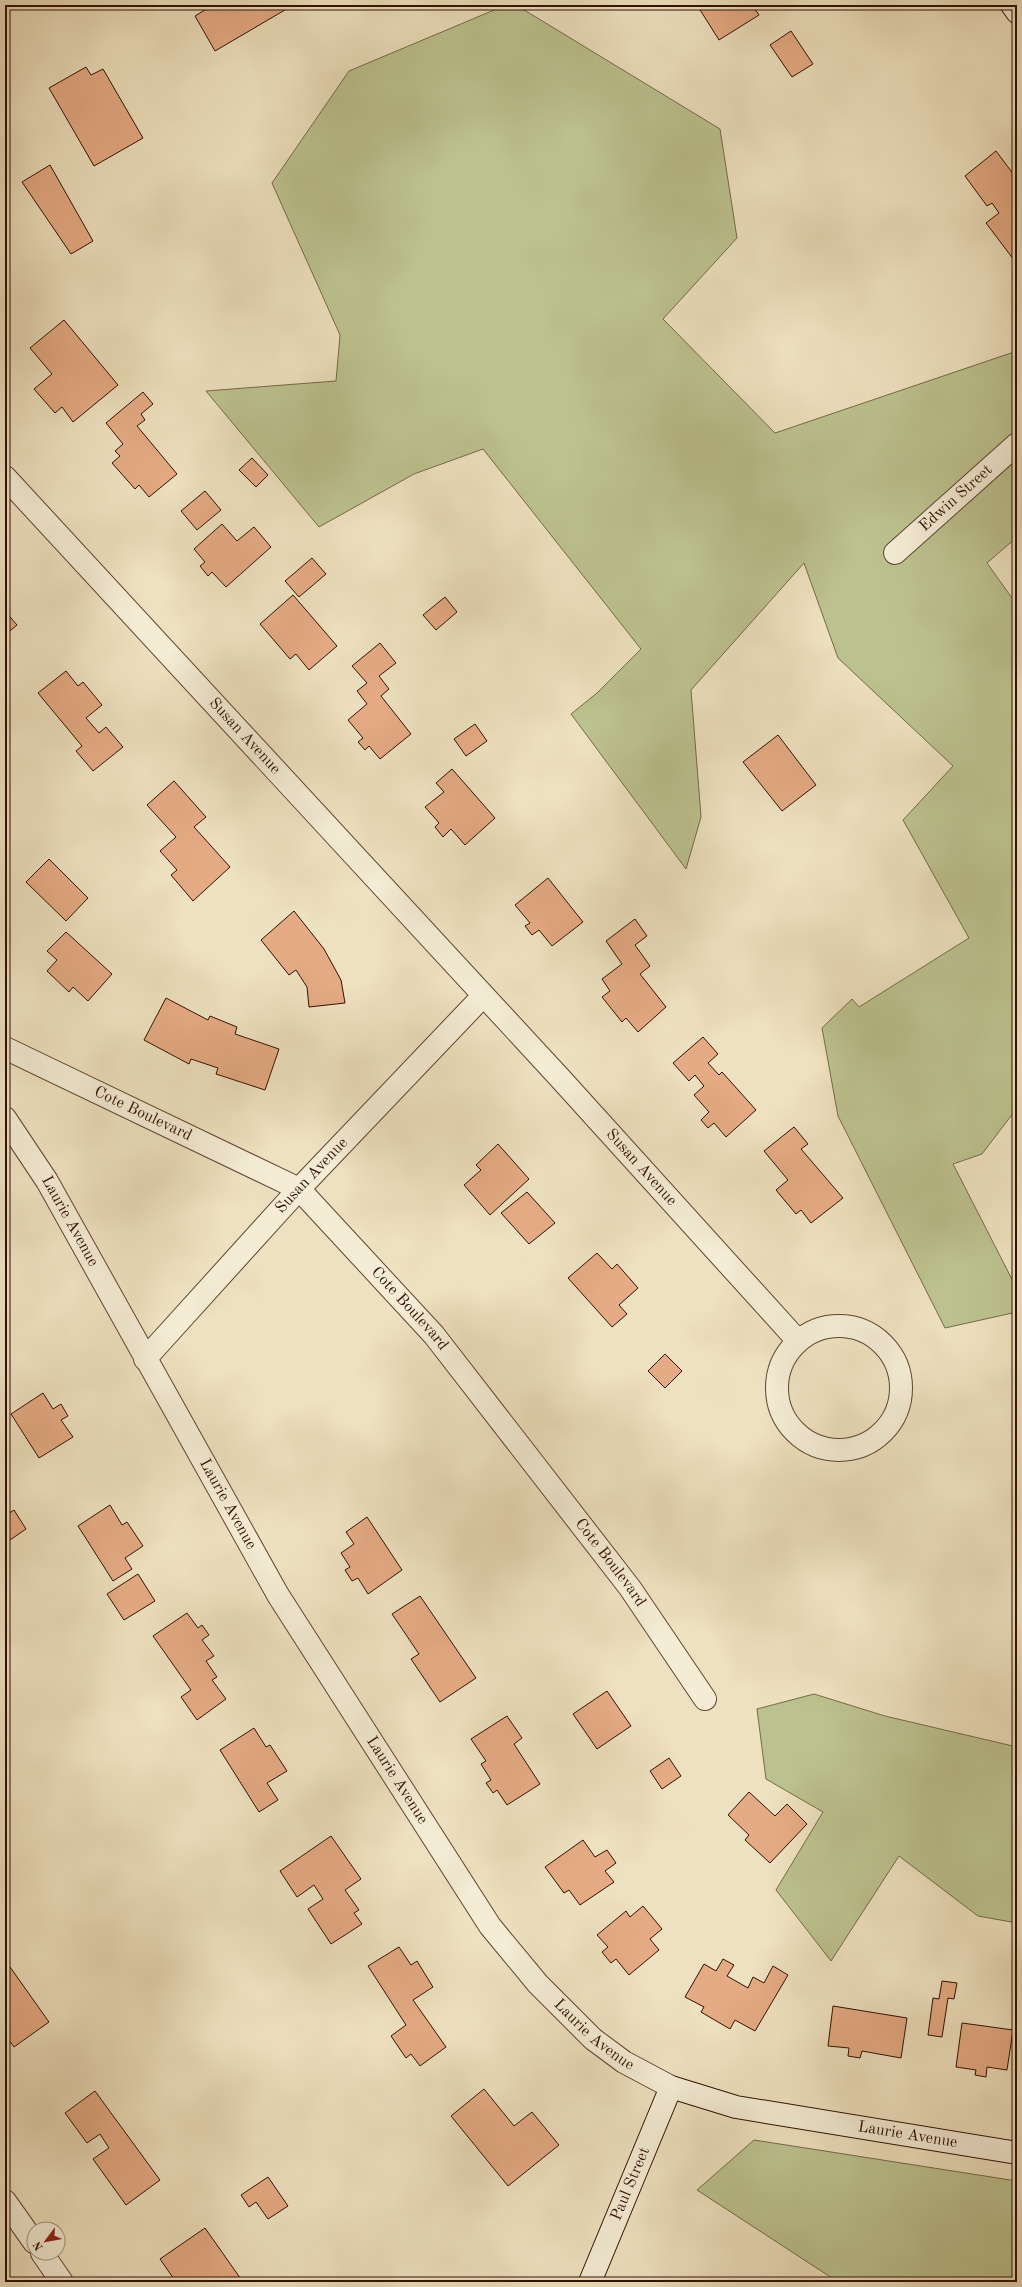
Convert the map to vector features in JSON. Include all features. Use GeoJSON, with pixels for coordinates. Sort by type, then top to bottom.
{"type":"FeatureCollection","features":[{"type":"Feature","properties":{"kind":"street"},"geometry":{"type":"LineString","coordinates":[[1012,5],[1017,12]]}},
{"type":"Feature","properties":{"kind":"street","name":"Edwin Street"},"geometry":{"type":"LineString","coordinates":[[895,553],[1017,444]]}},
{"type":"Feature","properties":{"kind":"street","name":"Susan Avenue"},"geometry":{"type":"LineString","coordinates":[[5,477],[483,996],[798,1341]]}},
{"type":"Feature","properties":{"kind":"street","name":"Susan Avenue"},"geometry":{"type":"LineString","coordinates":[[145,1359],[299,1189],[483,996]]}},
{"type":"Feature","properties":{"kind":"street","name":"Cote Boulevard"},"geometry":{"type":"LineString","coordinates":[[5,1048],[299,1189],[434,1335],[630,1588],[704,1699]]}},
{"type":"Feature","properties":{"kind":"street","name":"Laurie Avenue"},"geometry":{"type":"LineString","coordinates":[[5,1118],[47,1180],[145,1359],[278,1595],[490,1926],[538,1984],[593,2039],[624,2062],[671,2087],[736,2107],[1017,2153]]}},
{"type":"Feature","properties":{"kind":"street"},"geometry":{"type":"LineString","coordinates":[[843,1326],[866,1332],[886,1347],[898,1368],[900,1393],[894,1416],[879,1435],[858,1446],[836,1449],[814,1444],[796,1432],[783,1413],[777,1392],[778,1380],[784,1359],[798,1341],[818,1329],[843,1326]]}},
{"type":"Feature","properties":{"kind":"street","name":"Paul Street"},"geometry":{"type":"LineString","coordinates":[[590,2282],[671,2087]]}},
{"type":"Feature","properties":{"kind":"street"},"geometry":{"type":"LineString","coordinates":[[5,2201],[26,2231]]}},
{"type":"Feature","properties":{"kind":"street"},"geometry":{"type":"LineString","coordinates":[[48,2261],[62,2282]]}},
{"type":"Feature","properties":{"kind":"green space"},"geometry":{"type":"Polygon","coordinates":[[[506,5],[516,5],[720,129],[737,238],[663,319],[775,433],[1017,351],[1017,537],[987,563],[1017,605],[1017,1108],[982,1154],[953,1164],[1017,1289],[1017,1312],[945,1328],[838,1116],[822,1028],[852,999],[859,1007],[969,938],[903,820],[953,766],[838,658],[804,563],[691,690],[701,817],[686,869],[571,714],[597,693],[641,649],[483,449],[414,474],[319,527],[206,391],[336,381],[340,335],[272,183],[349,71],[506,5]]]}},
{"type":"Feature","properties":{"kind":"green space"},"geometry":{"type":"Polygon","coordinates":[[[814,1694],[885,1716],[1017,1747],[1017,1923],[978,1916],[899,1856],[831,1961],[776,1890],[823,1812],[766,1779],[757,1709],[814,1694]]]}},
{"type":"Feature","properties":{"kind":"green space"},"geometry":{"type":"Polygon","coordinates":[[[754,2140],[1017,2181],[1017,2282],[838,2282],[697,2190],[754,2140]]]}},
{"type":"Feature","properties":{"kind":"building"},"geometry":{"type":"Polygon","coordinates":[[[213,5],[288,5],[290,7],[215,51],[195,16],[213,5]]]}},
{"type":"Feature","properties":{"kind":"building"},"geometry":{"type":"Polygon","coordinates":[[[697,5],[752,5],[759,15],[719,40],[697,5]]]}},
{"type":"Feature","properties":{"kind":"building"},"geometry":{"type":"Polygon","coordinates":[[[791,31],[813,64],[792,77],[770,45],[791,31]]]}},
{"type":"Feature","properties":{"kind":"building"},"geometry":{"type":"Polygon","coordinates":[[[86,67],[91,75],[103,69],[143,138],[94,166],[49,88],[86,67]]]}},
{"type":"Feature","properties":{"kind":"building"},"geometry":{"type":"Polygon","coordinates":[[[996,151],[1017,179],[1017,264],[986,223],[999,213],[992,203],[987,206],[965,176],[996,151]]]}},
{"type":"Feature","properties":{"kind":"building"},"geometry":{"type":"Polygon","coordinates":[[[50,165],[93,241],[71,254],[22,182],[50,165]]]}},
{"type":"Feature","properties":{"kind":"building"},"geometry":{"type":"Polygon","coordinates":[[[64,320],[118,385],[73,422],[62,407],[55,413],[34,389],[52,374],[30,348],[64,320]]]}},
{"type":"Feature","properties":{"kind":"building"},"geometry":{"type":"Polygon","coordinates":[[[143,392],[153,404],[141,414],[145,420],[137,426],[177,474],[149,497],[139,485],[135,489],[112,463],[120,456],[115,451],[123,444],[106,423],[143,392]]]}},
{"type":"Feature","properties":{"kind":"building"},"geometry":{"type":"Polygon","coordinates":[[[252,458],[268,475],[256,487],[239,470],[252,458]]]}},
{"type":"Feature","properties":{"kind":"building"},"geometry":{"type":"Polygon","coordinates":[[[205,491],[221,510],[197,530],[181,511],[205,491]]]}},
{"type":"Feature","properties":{"kind":"building"},"geometry":{"type":"Polygon","coordinates":[[[222,524],[237,541],[254,527],[271,547],[226,587],[212,572],[208,576],[200,566],[205,562],[194,549],[222,524]]]}},
{"type":"Feature","properties":{"kind":"building"},"geometry":{"type":"Polygon","coordinates":[[[312,558],[326,574],[299,597],[285,581],[312,558]]]}},
{"type":"Feature","properties":{"kind":"building"},"geometry":{"type":"Polygon","coordinates":[[[293,595],[337,646],[309,670],[296,654],[290,659],[260,624],[293,595]]]}},
{"type":"Feature","properties":{"kind":"building"},"geometry":{"type":"Polygon","coordinates":[[[445,597],[457,612],[436,630],[423,615],[445,597]]]}},
{"type":"Feature","properties":{"kind":"building"},"geometry":{"type":"Polygon","coordinates":[[[5,611],[17,625],[5,635],[5,611]]]}},
{"type":"Feature","properties":{"kind":"building"},"geometry":{"type":"Polygon","coordinates":[[[380,643],[396,663],[379,676],[389,689],[381,696],[411,734],[380,759],[369,746],[365,750],[358,742],[363,738],[348,720],[367,704],[357,691],[367,683],[352,666],[380,643]]]}},
{"type":"Feature","properties":{"kind":"building"},"geometry":{"type":"Polygon","coordinates":[[[66,671],[78,686],[83,682],[102,705],[86,718],[99,733],[106,727],[123,747],[93,771],[76,751],[82,746],[38,693],[66,671]]]}},
{"type":"Feature","properties":{"kind":"building"},"geometry":{"type":"Polygon","coordinates":[[[475,724],[487,741],[466,756],[454,739],[475,724]]]}},
{"type":"Feature","properties":{"kind":"building"},"geometry":{"type":"Polygon","coordinates":[[[778,735],[816,785],[782,811],[743,762],[778,735]]]}},
{"type":"Feature","properties":{"kind":"building"},"geometry":{"type":"Polygon","coordinates":[[[452,769],[495,818],[465,845],[451,829],[443,837],[435,827],[439,823],[425,807],[444,792],[436,783],[452,769]]]}},
{"type":"Feature","properties":{"kind":"building"},"geometry":{"type":"Polygon","coordinates":[[[174,781],[206,817],[194,827],[230,867],[193,901],[171,875],[177,870],[160,851],[176,837],[147,805],[174,781]]]}},
{"type":"Feature","properties":{"kind":"building"},"geometry":{"type":"Polygon","coordinates":[[[49,859],[88,898],[66,921],[26,882],[49,859]]]}},
{"type":"Feature","properties":{"kind":"building"},"geometry":{"type":"Polygon","coordinates":[[[548,878],[583,922],[552,946],[539,930],[532,935],[525,926],[530,923],[515,905],[548,878]]]}},
{"type":"Feature","properties":{"kind":"building"},"geometry":{"type":"Polygon","coordinates":[[[294,911],[324,949],[341,980],[345,1003],[309,1007],[307,987],[296,970],[289,975],[261,940],[294,911]]]}},
{"type":"Feature","properties":{"kind":"building"},"geometry":{"type":"Polygon","coordinates":[[[635,919],[647,936],[635,945],[650,966],[640,974],[666,1007],[638,1032],[626,1018],[622,1022],[602,997],[610,991],[602,979],[622,964],[606,941],[635,919]]]}},
{"type":"Feature","properties":{"kind":"building"},"geometry":{"type":"Polygon","coordinates":[[[66,932],[112,974],[88,1001],[73,987],[69,992],[47,971],[57,960],[47,951],[66,932]]]}},
{"type":"Feature","properties":{"kind":"building"},"geometry":{"type":"Polygon","coordinates":[[[166,998],[208,1020],[210,1016],[237,1027],[235,1034],[279,1049],[265,1090],[216,1074],[218,1068],[191,1059],[189,1064],[144,1040],[166,998]]]}},
{"type":"Feature","properties":{"kind":"building"},"geometry":{"type":"Polygon","coordinates":[[[703,1037],[718,1054],[708,1063],[719,1075],[722,1072],[756,1110],[726,1137],[714,1123],[708,1128],[701,1120],[709,1112],[694,1095],[704,1086],[695,1075],[689,1081],[673,1063],[703,1037]]]}},
{"type":"Feature","properties":{"kind":"building"},"geometry":{"type":"Polygon","coordinates":[[[794,1127],[808,1144],[801,1149],[843,1198],[811,1223],[801,1210],[796,1214],[776,1190],[788,1180],[764,1151],[794,1127]]]}},
{"type":"Feature","properties":{"kind":"building"},"geometry":{"type":"Polygon","coordinates":[[[498,1144],[529,1179],[490,1215],[464,1185],[481,1170],[476,1165],[498,1144]]]}},
{"type":"Feature","properties":{"kind":"building"},"geometry":{"type":"Polygon","coordinates":[[[527,1192],[555,1223],[529,1244],[501,1213],[527,1192]]]}},
{"type":"Feature","properties":{"kind":"building"},"geometry":{"type":"Polygon","coordinates":[[[597,1253],[612,1269],[617,1264],[638,1288],[619,1305],[627,1314],[612,1327],[568,1278],[597,1253]]]}},
{"type":"Feature","properties":{"kind":"building"},"geometry":{"type":"Polygon","coordinates":[[[665,1354],[682,1371],[665,1388],[648,1371],[665,1354]]]}},
{"type":"Feature","properties":{"kind":"building"},"geometry":{"type":"Polygon","coordinates":[[[43,1393],[53,1409],[61,1404],[68,1416],[61,1420],[73,1437],[39,1458],[11,1414],[43,1393]]]}},
{"type":"Feature","properties":{"kind":"building"},"geometry":{"type":"Polygon","coordinates":[[[110,1505],[122,1525],[127,1522],[143,1546],[125,1558],[132,1569],[113,1581],[78,1526],[110,1505]]]}},
{"type":"Feature","properties":{"kind":"building"},"geometry":{"type":"Polygon","coordinates":[[[14,1510],[26,1529],[10,1540],[5,1532],[5,1516],[14,1510]]]}},
{"type":"Feature","properties":{"kind":"building"},"geometry":{"type":"Polygon","coordinates":[[[367,1517],[402,1570],[368,1594],[358,1578],[352,1581],[345,1570],[350,1567],[341,1553],[354,1544],[346,1532],[367,1517]]]}},
{"type":"Feature","properties":{"kind":"building"},"geometry":{"type":"Polygon","coordinates":[[[138,1574],[155,1601],[124,1620],[107,1594],[138,1574]]]}},
{"type":"Feature","properties":{"kind":"building"},"geometry":{"type":"Polygon","coordinates":[[[420,1596],[476,1678],[440,1702],[411,1659],[419,1654],[392,1614],[420,1596]]]}},
{"type":"Feature","properties":{"kind":"building"},"geometry":{"type":"Polygon","coordinates":[[[187,1613],[198,1628],[202,1625],[209,1635],[202,1640],[214,1656],[206,1661],[217,1677],[212,1680],[226,1699],[197,1720],[181,1697],[191,1690],[153,1636],[187,1613]]]}},
{"type":"Feature","properties":{"kind":"building"},"geometry":{"type":"Polygon","coordinates":[[[607,1691],[631,1726],[597,1749],[573,1714],[607,1691]]]}},
{"type":"Feature","properties":{"kind":"building"},"geometry":{"type":"Polygon","coordinates":[[[507,1716],[522,1738],[514,1744],[540,1784],[507,1805],[497,1790],[493,1793],[486,1783],[491,1780],[481,1764],[486,1761],[471,1739],[507,1716]]]}},
{"type":"Feature","properties":{"kind":"building"},"geometry":{"type":"Polygon","coordinates":[[[254,1728],[266,1747],[270,1745],[287,1771],[267,1783],[278,1800],[259,1812],[220,1750],[254,1728]]]}},
{"type":"Feature","properties":{"kind":"building"},"geometry":{"type":"Polygon","coordinates":[[[669,1758],[681,1776],[662,1789],[650,1771],[669,1758]]]}},
{"type":"Feature","properties":{"kind":"building"},"geometry":{"type":"Polygon","coordinates":[[[749,1792],[775,1816],[787,1804],[807,1824],[770,1863],[745,1840],[749,1835],[728,1815],[749,1792]]]}},
{"type":"Feature","properties":{"kind":"building"},"geometry":{"type":"Polygon","coordinates":[[[331,1836],[361,1879],[345,1890],[359,1910],[354,1913],[362,1924],[331,1944],[308,1909],[323,1899],[314,1885],[297,1897],[280,1871],[331,1836]]]}},
{"type":"Feature","properties":{"kind":"building"},"geometry":{"type":"Polygon","coordinates":[[[583,1840],[595,1857],[607,1850],[616,1863],[605,1871],[614,1882],[580,1905],[569,1890],[564,1893],[545,1867],[583,1840]]]}},
{"type":"Feature","properties":{"kind":"building"},"geometry":{"type":"Polygon","coordinates":[[[643,1906],[662,1929],[650,1939],[659,1950],[629,1975],[616,1959],[611,1963],[602,1952],[608,1947],[597,1935],[626,1911],[630,1917],[643,1906]]]}},
{"type":"Feature","properties":{"kind":"building"},"geometry":{"type":"Polygon","coordinates":[[[399,1947],[411,1965],[417,1961],[433,1987],[413,2000],[446,2047],[420,2066],[411,2054],[406,2058],[391,2036],[406,2025],[368,1966],[399,1947]]]}},
{"type":"Feature","properties":{"kind":"building"},"geometry":{"type":"Polygon","coordinates":[[[723,1959],[734,1965],[727,1976],[748,1988],[753,1977],[764,1983],[773,1966],[788,1975],[755,2031],[735,2020],[730,2029],[701,2012],[704,2007],[685,1997],[704,1964],[716,1971],[723,1959]]]}},
{"type":"Feature","properties":{"kind":"building"},"geometry":{"type":"Polygon","coordinates":[[[5,1960],[49,2022],[14,2047],[5,2035],[5,1960]]]}},
{"type":"Feature","properties":{"kind":"building"},"geometry":{"type":"Polygon","coordinates":[[[942,1981],[957,1983],[954,1999],[948,1998],[942,2037],[928,2035],[933,1998],[939,1999],[942,1981]]]}},
{"type":"Feature","properties":{"kind":"building"},"geometry":{"type":"Polygon","coordinates":[[[833,2006],[907,2018],[901,2058],[862,2051],[860,2058],[848,2056],[849,2048],[828,2046],[833,2006]]]}},
{"type":"Feature","properties":{"kind":"building"},"geometry":{"type":"Polygon","coordinates":[[[962,2023],[1013,2030],[1007,2070],[987,2067],[986,2077],[975,2075],[976,2070],[956,2067],[962,2023]]]}},
{"type":"Feature","properties":{"kind":"building"},"geometry":{"type":"Polygon","coordinates":[[[484,2089],[514,2126],[532,2112],[559,2145],[508,2186],[451,2116],[484,2089]]]}},
{"type":"Feature","properties":{"kind":"building"},"geometry":{"type":"Polygon","coordinates":[[[95,2091],[160,2180],[126,2205],[93,2159],[109,2148],[100,2134],[87,2143],[65,2113],[95,2091]]]}},
{"type":"Feature","properties":{"kind":"building"},"geometry":{"type":"Polygon","coordinates":[[[268,2177],[288,2206],[268,2219],[256,2202],[249,2207],[241,2195],[268,2177]]]}},
{"type":"Feature","properties":{"kind":"building"},"geometry":{"type":"Polygon","coordinates":[[[205,2228],[243,2282],[176,2282],[160,2259],[205,2228]]]}},
{"type":"Feature","properties":{"kind":"building"},"geometry":{"type":"Polygon","coordinates":[[[732,2277],[742,2282],[730,2282],[732,2277]]]}}]}
